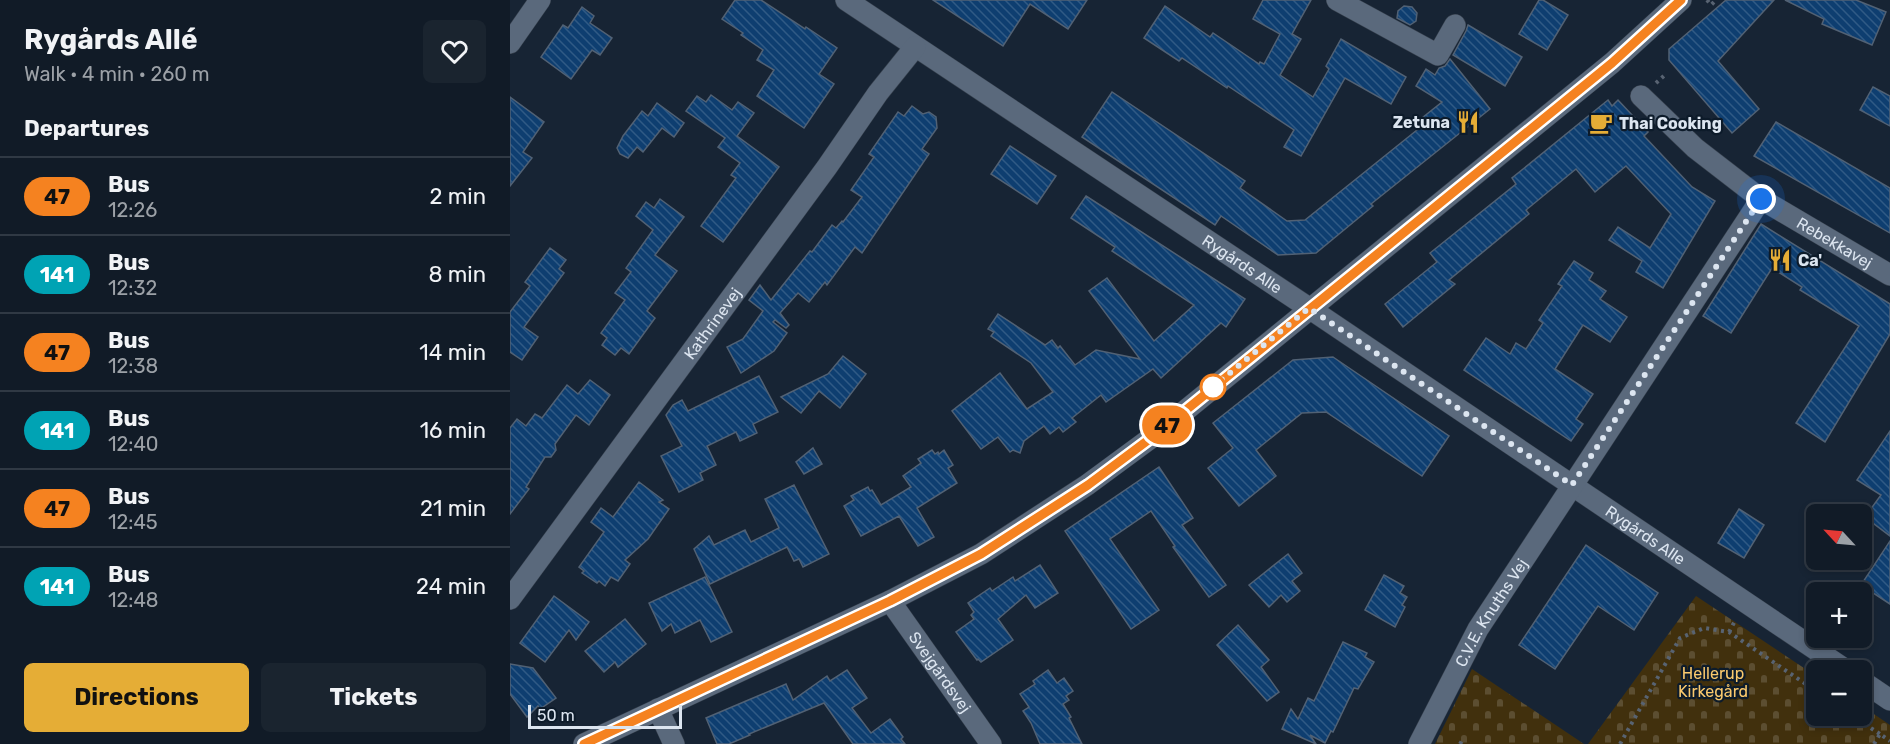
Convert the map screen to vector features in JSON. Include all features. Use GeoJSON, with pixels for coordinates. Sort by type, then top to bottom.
{"type":"FeatureCollection","features":[{"type":"Feature","properties":{"kind":"street"},"geometry":{"type":"LineString","coordinates":[[510,43],[540,0]]}},
{"type":"Feature","properties":{"kind":"street","name":"Rygårds Alle"},"geometry":{"type":"LineString","coordinates":[[846,0],[1309,308],[1831,660]]}},
{"type":"Feature","properties":{"kind":"street"},"geometry":{"type":"LineString","coordinates":[[1337,0],[1438,55],[1455,25]]}},
{"type":"Feature","properties":{"kind":"street"},"geometry":{"type":"LineString","coordinates":[[584,744],[890,601],[981,554],[1088,485],[1159,432],[1612,63],[1681,0]]}},
{"type":"Feature","properties":{"kind":"street","name":"Kathrinevej"},"geometry":{"type":"LineString","coordinates":[[510,598],[827,167],[878,93],[915,46]]}},
{"type":"Feature","properties":{"kind":"street","name":"Rebekkavej"},"geometry":{"type":"LineString","coordinates":[[1641,96],[1695,148],[1761,199],[1890,275]]}},
{"type":"Feature","properties":{"kind":"street","name":"C.V.E. Knuths Vej"},"geometry":{"type":"LineString","coordinates":[[1419,744],[1478,630],[1761,199]]}},
{"type":"Feature","properties":{"kind":"street","name":"Svejgårdsvej"},"geometry":{"type":"LineString","coordinates":[[890,601],[991,744]]}},
{"type":"Feature","properties":{"kind":"street"},"geometry":{"type":"LineString","coordinates":[[1872,688],[1890,700]]}},
{"type":"Feature","properties":{"kind":"street"},"geometry":{"type":"LineString","coordinates":[[658,709],[674,744]]}},
{"type":"Feature","properties":{"kind":"path"},"geometry":{"type":"LineString","coordinates":[[1707,0],[1711,5],[1716,0]]}},
{"type":"Feature","properties":{"kind":"path"},"geometry":{"type":"LineString","coordinates":[[1620,744],[1680,638],[1704,628],[1729,632],[1806,684]]}},
{"type":"Feature","properties":{"kind":"path"},"geometry":{"type":"LineString","coordinates":[[1867,726],[1890,741]]}},
{"type":"Feature","properties":{"kind":"path"},"geometry":{"type":"LineString","coordinates":[[1874,744],[1880,735]]}},
{"type":"Feature","properties":{"kind":"green space","name":"Hellerup Kirkegård"},"geometry":{"type":"Polygon","coordinates":[[[1696,596],[1806,669],[1806,726],[1872,726],[1872,713],[1890,725],[1890,744],[1588,744],[1696,596]]]}},
{"type":"Feature","properties":{"kind":"green space"},"geometry":{"type":"Polygon","coordinates":[[[1472,669],[1584,744],[1435,744],[1472,669]]]}},
{"type":"Feature","properties":{"kind":"building"},"geometry":{"type":"Polygon","coordinates":[[[735,0],[761,0],[837,48],[819,74],[834,84],[804,128],[757,96],[774,70],[757,60],[763,50],[722,19],[735,0]]]}},
{"type":"Feature","properties":{"kind":"building"},"geometry":{"type":"Polygon","coordinates":[[[933,0],[1087,0],[1068,29],[1030,4],[1003,46],[933,0]]]}},
{"type":"Feature","properties":{"kind":"building"},"geometry":{"type":"Polygon","coordinates":[[[1263,0],[1311,0],[1292,34],[1301,39],[1280,75],[1313,97],[1329,69],[1326,66],[1341,39],[1406,77],[1391,104],[1345,78],[1301,156],[1284,147],[1294,130],[1228,86],[1227,88],[1182,58],[1179,61],[1144,38],[1165,6],[1210,37],[1213,33],[1259,64],[1260,62],[1264,64],[1280,34],[1253,19],[1263,0]]]}},
{"type":"Feature","properties":{"kind":"building"},"geometry":{"type":"Polygon","coordinates":[[[1539,0],[1543,0],[1568,15],[1547,50],[1519,34],[1539,0]]]}},
{"type":"Feature","properties":{"kind":"building"},"geometry":{"type":"Polygon","coordinates":[[[1726,0],[1774,0],[1718,61],[1759,109],[1732,133],[1669,60],[1669,49],[1726,0]]]}},
{"type":"Feature","properties":{"kind":"building"},"geometry":{"type":"Polygon","coordinates":[[[1785,0],[1856,0],[1886,12],[1872,45],[1822,24],[1824,19],[1785,0]]]}},
{"type":"Feature","properties":{"kind":"building"},"geometry":{"type":"Polygon","coordinates":[[[1404,6],[1412,7],[1417,13],[1416,21],[1410,25],[1397,18],[1398,11],[1404,6]]]}},
{"type":"Feature","properties":{"kind":"building"},"geometry":{"type":"Polygon","coordinates":[[[582,7],[594,16],[590,23],[612,38],[600,55],[592,50],[571,79],[541,57],[563,25],[568,28],[582,7]]]}},
{"type":"Feature","properties":{"kind":"building"},"geometry":{"type":"Polygon","coordinates":[[[1468,25],[1522,57],[1505,86],[1453,55],[1468,25]]]}},
{"type":"Feature","properties":{"kind":"building"},"geometry":{"type":"Polygon","coordinates":[[[1450,59],[1490,109],[1371,204],[1373,206],[1316,253],[1278,255],[1221,216],[1215,225],[1082,137],[1112,92],[1245,181],[1240,188],[1287,221],[1305,220],[1417,130],[1413,125],[1442,102],[1416,86],[1426,69],[1435,75],[1439,68],[1445,66],[1450,59]]]}},
{"type":"Feature","properties":{"kind":"building"},"geometry":{"type":"Polygon","coordinates":[[[1873,87],[1890,96],[1890,126],[1860,110],[1873,87]]]}},
{"type":"Feature","properties":{"kind":"building"},"geometry":{"type":"Polygon","coordinates":[[[711,95],[732,110],[738,102],[754,113],[737,136],[779,167],[723,242],[701,226],[736,178],[731,175],[740,163],[718,147],[725,138],[686,111],[697,96],[706,102],[711,95]]]}},
{"type":"Feature","properties":{"kind":"building"},"geometry":{"type":"Polygon","coordinates":[[[510,97],[544,122],[523,152],[532,158],[510,186],[510,97]]]}},
{"type":"Feature","properties":{"kind":"building"},"geometry":{"type":"Polygon","coordinates":[[[1608,100],[1612,106],[1618,100],[1648,132],[1644,136],[1692,187],[1715,201],[1663,288],[1636,272],[1642,261],[1609,240],[1618,227],[1650,248],[1671,214],[1626,166],[1595,192],[1576,169],[1526,210],[1529,214],[1449,280],[1455,284],[1403,327],[1385,304],[1437,262],[1430,253],[1516,184],[1512,178],[1608,100]]]}},
{"type":"Feature","properties":{"kind":"building"},"geometry":{"type":"Polygon","coordinates":[[[657,103],[684,123],[674,137],[662,128],[643,152],[637,147],[628,158],[620,154],[617,148],[623,136],[642,111],[648,116],[657,103]]]}},
{"type":"Feature","properties":{"kind":"building"},"geometry":{"type":"Polygon","coordinates":[[[912,106],[923,114],[929,112],[936,117],[937,128],[922,149],[929,154],[862,253],[855,247],[827,285],[825,282],[809,302],[798,293],[780,313],[789,325],[786,328],[775,320],[773,322],[787,333],[774,351],[741,373],[727,347],[743,339],[763,311],[749,300],[760,285],[771,300],[832,225],[836,228],[843,222],[862,197],[851,190],[874,157],[869,154],[898,112],[904,116],[912,106]]]}},
{"type":"Feature","properties":{"kind":"building"},"geometry":{"type":"Polygon","coordinates":[[[1776,122],[1890,188],[1890,233],[1754,156],[1776,122]]]}},
{"type":"Feature","properties":{"kind":"building"},"geometry":{"type":"Polygon","coordinates":[[[1010,146],[1056,176],[1037,204],[991,174],[1010,146]]]}},
{"type":"Feature","properties":{"kind":"building"},"geometry":{"type":"Polygon","coordinates":[[[1086,196],[1245,299],[1226,327],[1221,323],[1161,378],[1153,369],[1106,402],[1101,395],[1072,418],[1076,422],[1063,432],[1059,427],[1050,434],[1044,426],[1024,441],[1020,453],[1013,450],[1010,452],[998,437],[981,449],[952,411],[1000,373],[1027,409],[1053,392],[1031,363],[991,336],[994,332],[988,329],[998,314],[1045,345],[1052,340],[1058,348],[1060,346],[1075,365],[1096,350],[1140,359],[1089,291],[1107,278],[1154,341],[1194,305],[1112,251],[1115,247],[1071,218],[1086,196]]]}},
{"type":"Feature","properties":{"kind":"building"},"geometry":{"type":"Polygon","coordinates":[[[660,199],[684,217],[655,255],[677,271],[647,311],[655,318],[629,354],[621,348],[615,355],[602,345],[607,338],[601,333],[625,300],[615,293],[631,272],[626,268],[653,230],[636,216],[646,202],[654,208],[660,199]]]}},
{"type":"Feature","properties":{"kind":"building"},"geometry":{"type":"Polygon","coordinates":[[[1761,224],[1890,304],[1890,334],[1825,442],[1796,423],[1859,326],[1800,290],[1802,287],[1772,268],[1731,333],[1703,316],[1761,224]]]}},
{"type":"Feature","properties":{"kind":"building"},"geometry":{"type":"Polygon","coordinates":[[[550,248],[566,260],[559,269],[564,273],[524,327],[538,337],[522,360],[510,352],[510,312],[530,286],[525,282],[550,248]]]}},
{"type":"Feature","properties":{"kind":"building"},"geometry":{"type":"Polygon","coordinates":[[[1574,261],[1593,273],[1589,280],[1606,291],[1600,299],[1627,317],[1610,342],[1583,325],[1555,369],[1593,394],[1576,419],[1583,424],[1571,441],[1464,370],[1486,338],[1510,354],[1516,343],[1526,349],[1543,323],[1539,320],[1562,286],[1558,284],[1574,261]]]}},
{"type":"Feature","properties":{"kind":"building"},"geometry":{"type":"Polygon","coordinates":[[[843,356],[866,374],[840,408],[819,391],[801,413],[781,397],[828,374],[843,356]]]}},
{"type":"Feature","properties":{"kind":"building"},"geometry":{"type":"Polygon","coordinates":[[[1333,357],[1449,436],[1422,476],[1326,412],[1302,413],[1256,450],[1276,476],[1239,506],[1208,468],[1233,448],[1213,423],[1293,360],[1333,357]]]}},
{"type":"Feature","properties":{"kind":"building"},"geometry":{"type":"Polygon","coordinates":[[[759,376],[778,412],[753,424],[757,433],[740,441],[736,432],[707,446],[716,465],[700,473],[703,480],[679,492],[661,456],[682,446],[666,415],[673,405],[682,400],[688,411],[759,376]]]}},
{"type":"Feature","properties":{"kind":"building"},"geometry":{"type":"Polygon","coordinates":[[[590,380],[610,395],[589,425],[576,415],[555,444],[556,450],[551,457],[545,457],[526,487],[529,489],[510,514],[510,428],[517,419],[526,426],[535,414],[542,418],[567,385],[578,394],[590,380]]]}},
{"type":"Feature","properties":{"kind":"building"},"geometry":{"type":"Polygon","coordinates":[[[1890,431],[1890,536],[1872,522],[1872,507],[1881,495],[1857,480],[1890,431]]]}},
{"type":"Feature","properties":{"kind":"building"},"geometry":{"type":"Polygon","coordinates":[[[813,448],[822,464],[804,474],[796,462],[813,448]]]}},
{"type":"Feature","properties":{"kind":"building"},"geometry":{"type":"Polygon","coordinates":[[[932,450],[935,454],[938,452],[939,454],[944,450],[953,465],[948,468],[957,483],[917,508],[934,537],[918,546],[899,516],[861,536],[844,506],[854,500],[851,496],[868,487],[881,505],[911,487],[903,476],[921,463],[918,459],[932,450]]]}},
{"type":"Feature","properties":{"kind":"building"},"geometry":{"type":"Polygon","coordinates":[[[1159,467],[1193,518],[1182,525],[1226,585],[1209,597],[1173,547],[1175,546],[1151,511],[1110,539],[1159,610],[1131,629],[1065,531],[1159,467]]]}},
{"type":"Feature","properties":{"kind":"building"},"geometry":{"type":"Polygon","coordinates":[[[639,482],[663,500],[659,502],[669,509],[648,539],[625,560],[630,564],[618,581],[611,577],[605,586],[582,573],[584,571],[579,567],[604,532],[591,522],[601,508],[613,517],[639,482]]]}},
{"type":"Feature","properties":{"kind":"building"},"geometry":{"type":"Polygon","coordinates":[[[794,485],[829,554],[803,567],[799,559],[794,561],[787,547],[710,584],[694,549],[709,536],[714,545],[745,530],[751,542],[779,528],[765,499],[794,485]]]}},
{"type":"Feature","properties":{"kind":"building"},"geometry":{"type":"Polygon","coordinates":[[[1739,509],[1764,525],[1744,558],[1718,543],[1739,509]]]}},
{"type":"Feature","properties":{"kind":"building"},"geometry":{"type":"Polygon","coordinates":[[[1890,541],[1890,604],[1872,592],[1872,582],[1863,582],[1890,541]]]}},
{"type":"Feature","properties":{"kind":"building"},"geometry":{"type":"Polygon","coordinates":[[[1586,545],[1658,593],[1634,630],[1598,606],[1555,669],[1519,645],[1586,545]]]}},
{"type":"Feature","properties":{"kind":"building"},"geometry":{"type":"Polygon","coordinates":[[[1288,554],[1302,573],[1292,581],[1300,591],[1287,602],[1281,595],[1269,607],[1249,585],[1288,554]]]}},
{"type":"Feature","properties":{"kind":"building"},"geometry":{"type":"Polygon","coordinates":[[[1040,565],[1058,593],[1035,608],[1026,595],[998,619],[1013,640],[981,662],[977,660],[956,632],[974,619],[971,615],[974,612],[968,603],[990,588],[992,591],[1013,577],[1015,581],[1040,565]]]}},
{"type":"Feature","properties":{"kind":"building"},"geometry":{"type":"Polygon","coordinates":[[[1384,575],[1404,586],[1400,593],[1407,597],[1402,605],[1405,607],[1395,627],[1365,610],[1384,575]]]}},
{"type":"Feature","properties":{"kind":"building"},"geometry":{"type":"Polygon","coordinates":[[[705,577],[732,632],[711,642],[700,620],[675,633],[671,624],[662,631],[649,603],[705,577]]]}},
{"type":"Feature","properties":{"kind":"building"},"geometry":{"type":"Polygon","coordinates":[[[554,596],[589,622],[576,640],[569,630],[545,662],[520,643],[554,596]]]}},
{"type":"Feature","properties":{"kind":"building"},"geometry":{"type":"Polygon","coordinates":[[[625,619],[646,644],[618,667],[615,662],[604,672],[585,651],[625,619]]]}},
{"type":"Feature","properties":{"kind":"building"},"geometry":{"type":"Polygon","coordinates":[[[1238,625],[1269,660],[1261,667],[1279,692],[1267,701],[1217,645],[1238,625]]]}},
{"type":"Feature","properties":{"kind":"building"},"geometry":{"type":"Polygon","coordinates":[[[1343,642],[1367,653],[1365,657],[1374,662],[1358,689],[1354,688],[1333,732],[1331,731],[1325,743],[1310,735],[1316,744],[1282,729],[1291,709],[1298,719],[1308,698],[1314,701],[1343,642]]]}},
{"type":"Feature","properties":{"kind":"building"},"geometry":{"type":"Polygon","coordinates":[[[510,664],[533,668],[556,698],[540,709],[538,706],[527,717],[510,694],[510,664]]]}},
{"type":"Feature","properties":{"kind":"building"},"geometry":{"type":"Polygon","coordinates":[[[847,670],[867,698],[852,708],[871,733],[890,719],[903,737],[901,739],[905,744],[853,744],[824,703],[729,744],[717,744],[706,718],[786,684],[793,700],[827,676],[830,681],[847,670]]]}},
{"type":"Feature","properties":{"kind":"building"},"geometry":{"type":"Polygon","coordinates":[[[1048,670],[1057,683],[1064,678],[1073,691],[1066,696],[1069,700],[1063,704],[1082,744],[1040,744],[1023,711],[1029,707],[1020,694],[1035,684],[1033,681],[1048,670]]]}},
{"type":"Feature","properties":{"kind":"bus line","name":"47"},"geometry":{"type":"LineString","coordinates":[[584,744],[890,601],[981,554],[1088,485],[1159,432],[1612,63],[1681,0]]}},
{"type":"Feature","properties":{"kind":"place","name":"Zetuna"},"geometry":{"type":"Point","coordinates":[1468,122]}},
{"type":"Feature","properties":{"kind":"place","name":"Thai Cooking"},"geometry":{"type":"Point","coordinates":[1601,123]}},
{"type":"Feature","properties":{"kind":"place","name":"Ca'"},"geometry":{"type":"Point","coordinates":[1780,260]}},
{"type":"Feature","properties":{"kind":"route"},"geometry":{"type":"LineString","coordinates":[[1213,387],[1209,390],[1309,308],[1572,485],[1686,316],[1761,199]]}}]}
